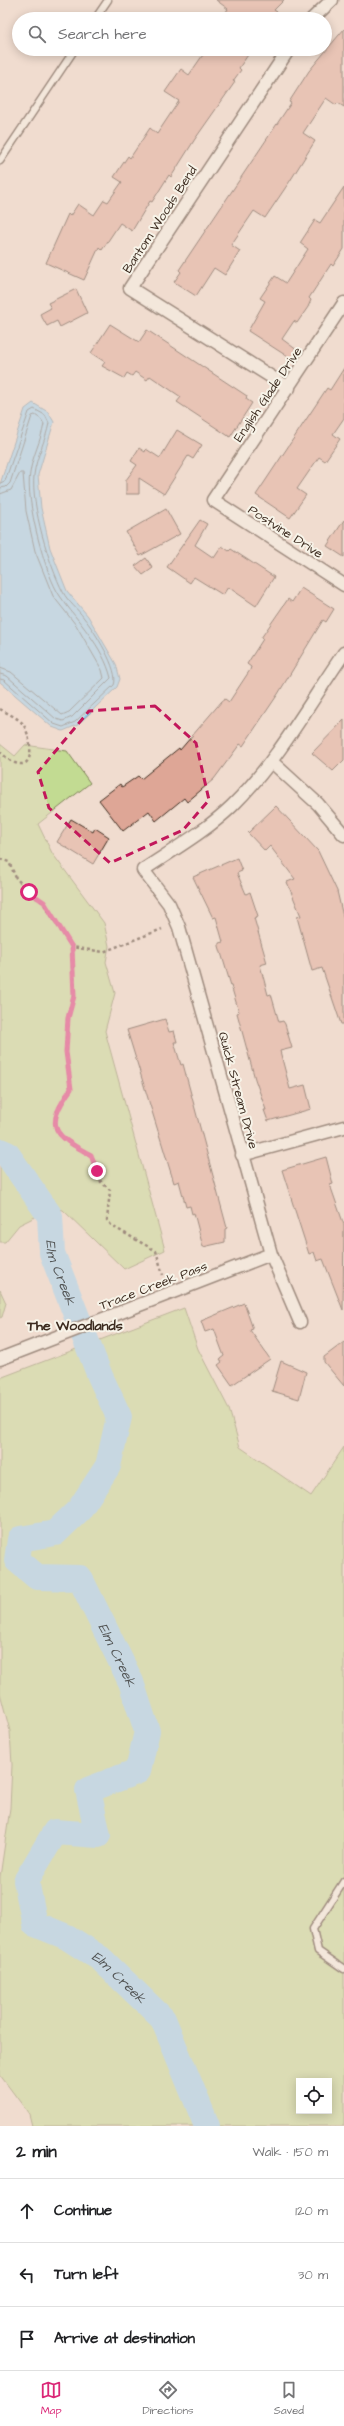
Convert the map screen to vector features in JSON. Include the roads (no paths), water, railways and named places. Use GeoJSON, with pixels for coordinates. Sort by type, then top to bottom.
{"type":"FeatureCollection","features":[{"type":"Feature","properties":{"kind":"street"},"geometry":{"type":"LineString","coordinates":[[319,12],[332,0]]}},
{"type":"Feature","properties":{"kind":"street","name":"Bantom Woods Bend"},"geometry":{"type":"LineString","coordinates":[[284,56],[130,288],[288,388]]}},
{"type":"Feature","properties":{"kind":"street","name":"English Glade Drive"},"geometry":{"type":"LineString","coordinates":[[213,500],[344,303]]}},
{"type":"Feature","properties":{"kind":"street","name":"Postvine Drive"},"geometry":{"type":"LineString","coordinates":[[213,500],[344,585]]}},
{"type":"Feature","properties":{"kind":"street"},"geometry":{"type":"LineString","coordinates":[[344,653],[272,762],[318,804],[344,835]]}},
{"type":"Feature","properties":{"kind":"street","name":"Quick Stream Drive"},"geometry":{"type":"LineString","coordinates":[[272,762],[231,807],[143,870],[169,904],[179,927],[242,1156],[271,1254],[300,1322]]}},
{"type":"Feature","properties":{"kind":"street"},"geometry":{"type":"LineString","coordinates":[[242,1156],[344,1128]]}},
{"type":"Feature","properties":{"kind":"street","name":"Trace Creek Pass"},"geometry":{"type":"LineString","coordinates":[[3,1358],[271,1254]]}},
{"type":"Feature","properties":{"kind":"lane"},"geometry":{"type":"LineString","coordinates":[[100,12],[108,0]]}},
{"type":"Feature","properties":{"kind":"lane"},"geometry":{"type":"LineString","coordinates":[[0,160],[70,56]]}},
{"type":"Feature","properties":{"kind":"lane"},"geometry":{"type":"LineString","coordinates":[[344,1881],[312,1929],[318,1950],[344,1969]]}},
{"type":"Feature","properties":{"kind":"water"},"geometry":{"type":"Polygon","coordinates":[[[33,403],[48,412],[54,422],[38,475],[41,508],[50,548],[67,591],[88,616],[116,664],[120,679],[117,687],[77,725],[63,731],[52,727],[0,682],[0,484],[25,409],[33,403]]]}},
{"type":"Feature","properties":{"kind":"waterway","name":"Elm Creek"},"geometry":{"type":"LineString","coordinates":[[0,1151],[7,1154],[50,1216],[52,1253],[100,1376],[119,1417],[108,1466],[79,1510],[55,1533],[20,1539],[17,1560],[37,1577],[80,1578],[131,1682],[147,1731],[138,1771],[88,1790],[98,1835],[55,1832],[26,1881],[35,1924],[67,1937],[101,1959],[163,2019],[207,2126]]}},
{"type":"Feature","properties":{"kind":"district","name":"The Woodlands"},"geometry":{"type":"Point","coordinates":[75,1325]}}]}
